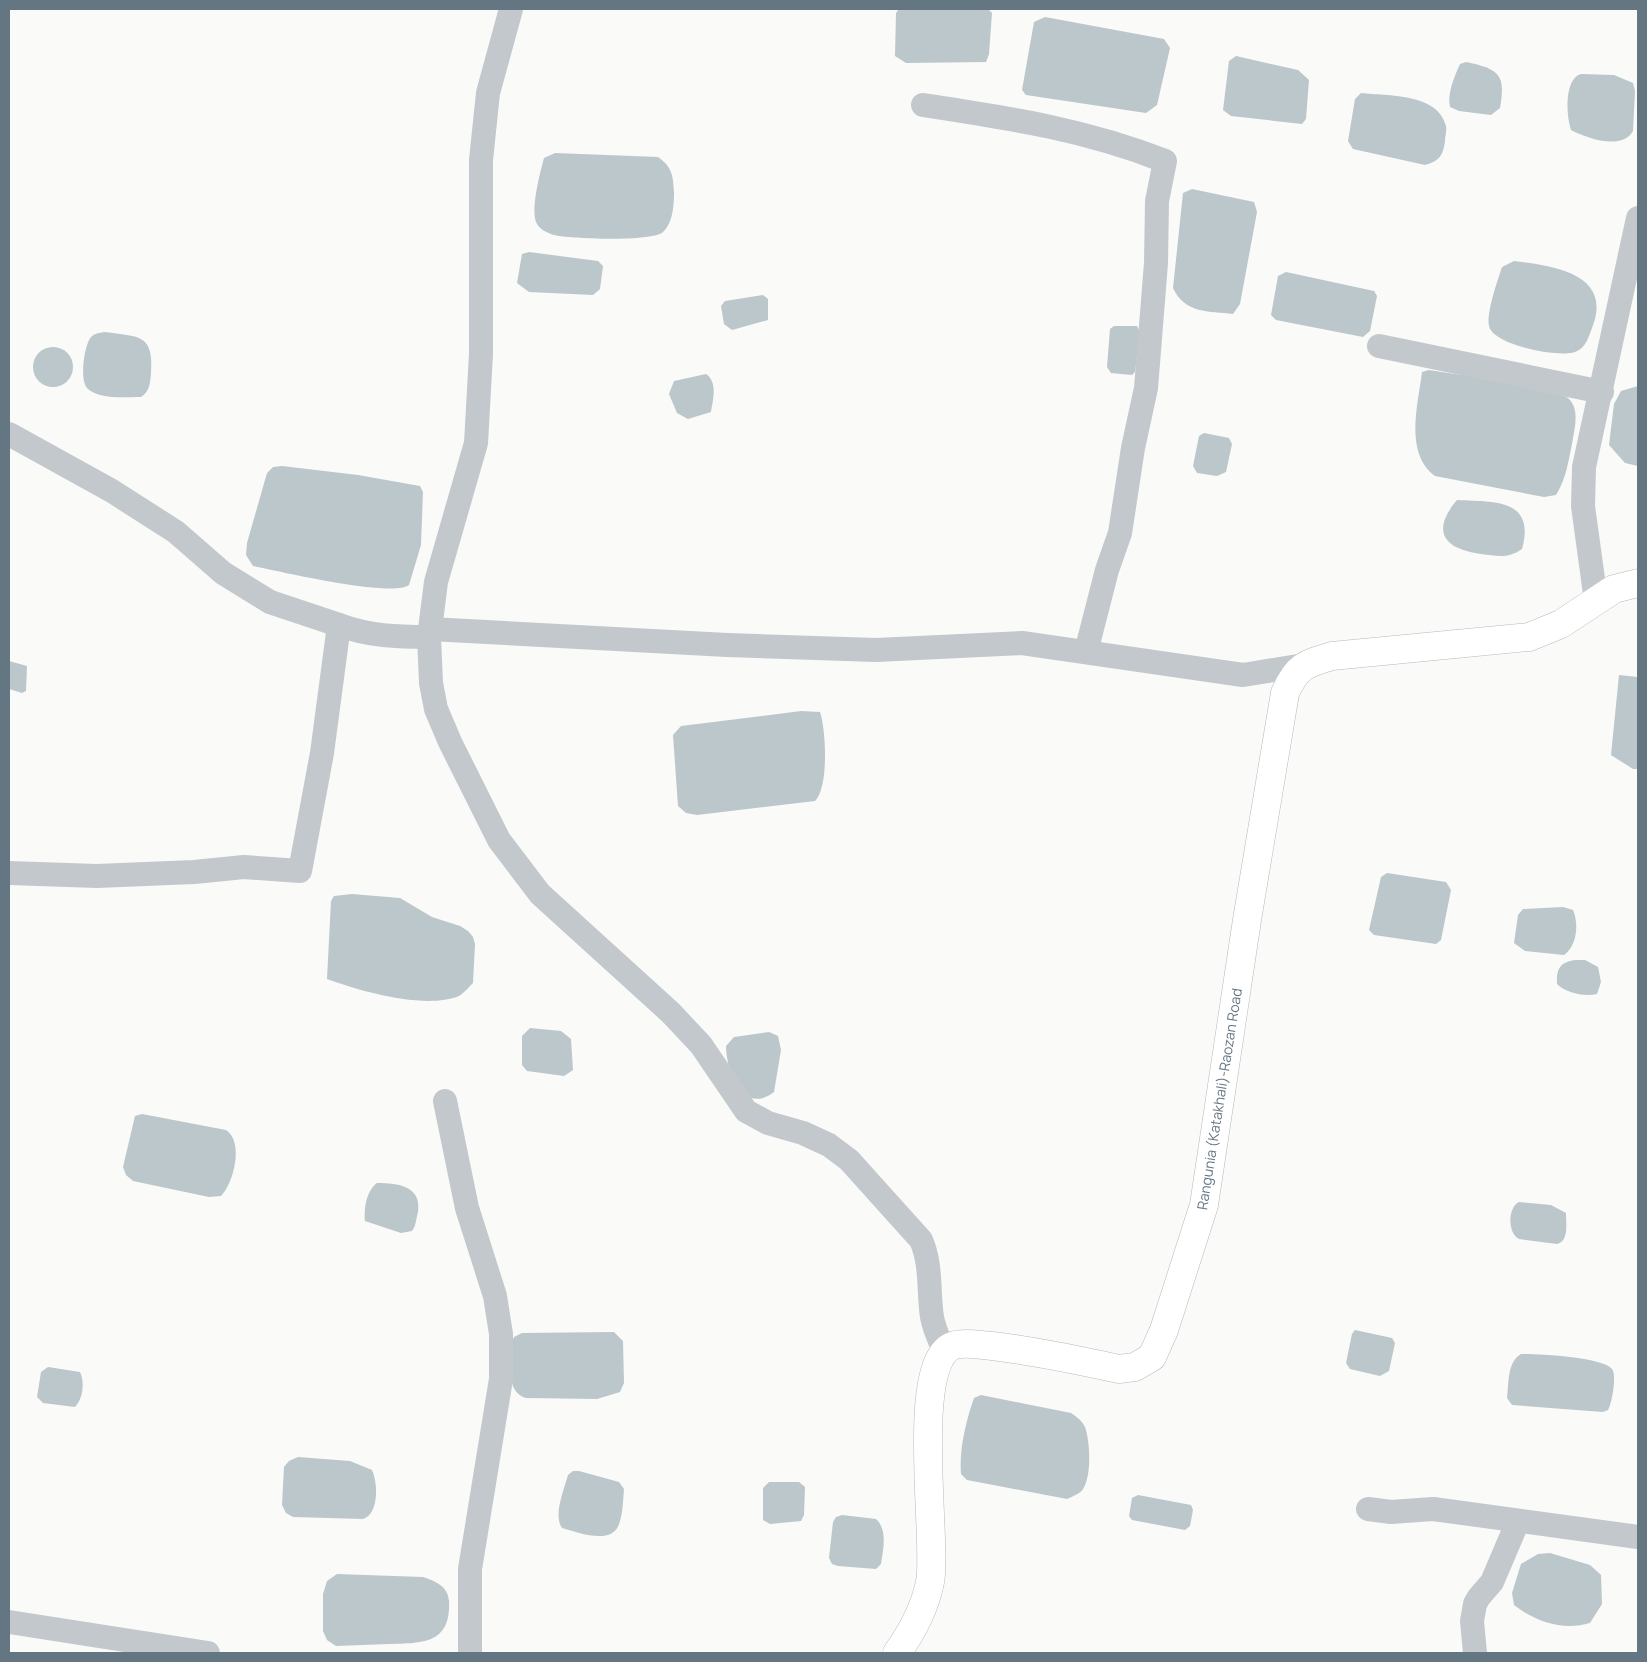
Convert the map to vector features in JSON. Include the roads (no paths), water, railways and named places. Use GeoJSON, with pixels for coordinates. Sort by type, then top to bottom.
{"type":"FeatureCollection","features":[{"type":"Feature","properties":{"kind":"main road"},"geometry":{"type":"LineString","coordinates":[[1304,665],[1332,656],[1529,636],[1561,624],[1614,589],[1638,583]]}},
{"type":"Feature","properties":{"kind":"main road","name":"Rangunia (Katakhali)-Raozan Road"},"geometry":{"type":"LineString","coordinates":[[944,1350],[955,1345],[977,1345],[1026,1350],[1119,1368],[1135,1367],[1152,1358],[1164,1330],[1204,1205],[1247,920],[1285,693],[1296,672],[1304,665]]}},
{"type":"Feature","properties":{"kind":"main road"},"geometry":{"type":"LineString","coordinates":[[897,1653],[924,1606],[930,1581],[932,1547],[927,1486],[927,1444],[934,1375],[939,1358],[944,1350]]}},
{"type":"Feature","properties":{"kind":"street"},"geometry":{"type":"LineString","coordinates":[[511,9],[488,93],[481,160],[481,354],[476,443],[436,582],[430,633],[431,683],[436,709],[450,742],[499,840],[540,894],[671,1013],[701,1045],[746,1110],[768,1123],[803,1132],[842,1155],[921,1240],[926,1250],[935,1331],[944,1350]]}},
{"type":"Feature","properties":{"kind":"street"},"geometry":{"type":"LineString","coordinates":[[923,105],[1042,124],[1122,144],[1165,161],[1157,201],[1156,263],[1146,388],[1133,448],[1120,533],[1107,570],[1086,652]]}},
{"type":"Feature","properties":{"kind":"street"},"geometry":{"type":"LineString","coordinates":[[1596,601],[1583,506],[1584,467],[1602,392],[1638,218]]}},
{"type":"Feature","properties":{"kind":"street"},"geometry":{"type":"LineString","coordinates":[[1379,346],[1602,392]]}},
{"type":"Feature","properties":{"kind":"street"},"geometry":{"type":"LineString","coordinates":[[9,434],[120,496],[176,532],[223,573],[270,602],[361,633],[384,636],[430,633],[876,650],[1022,643],[1243,675],[1304,665]]}},
{"type":"Feature","properties":{"kind":"street"},"geometry":{"type":"LineString","coordinates":[[9,872],[97,876],[194,872],[244,866],[300,871],[322,753],[339,625]]}},
{"type":"Feature","properties":{"kind":"street"},"geometry":{"type":"LineString","coordinates":[[445,1100],[468,1208],[495,1296],[500,1334],[502,1379],[470,1569],[470,1653]]}},
{"type":"Feature","properties":{"kind":"street"},"geometry":{"type":"LineString","coordinates":[[1368,1509],[1391,1512],[1433,1509],[1638,1537]]}},
{"type":"Feature","properties":{"kind":"street"},"geometry":{"type":"LineString","coordinates":[[1475,1653],[1472,1621],[1476,1604],[1479,1597],[1492,1582],[1518,1521]]}},
{"type":"Feature","properties":{"kind":"street"},"geometry":{"type":"LineString","coordinates":[[9,1622],[208,1653]]}}]}
